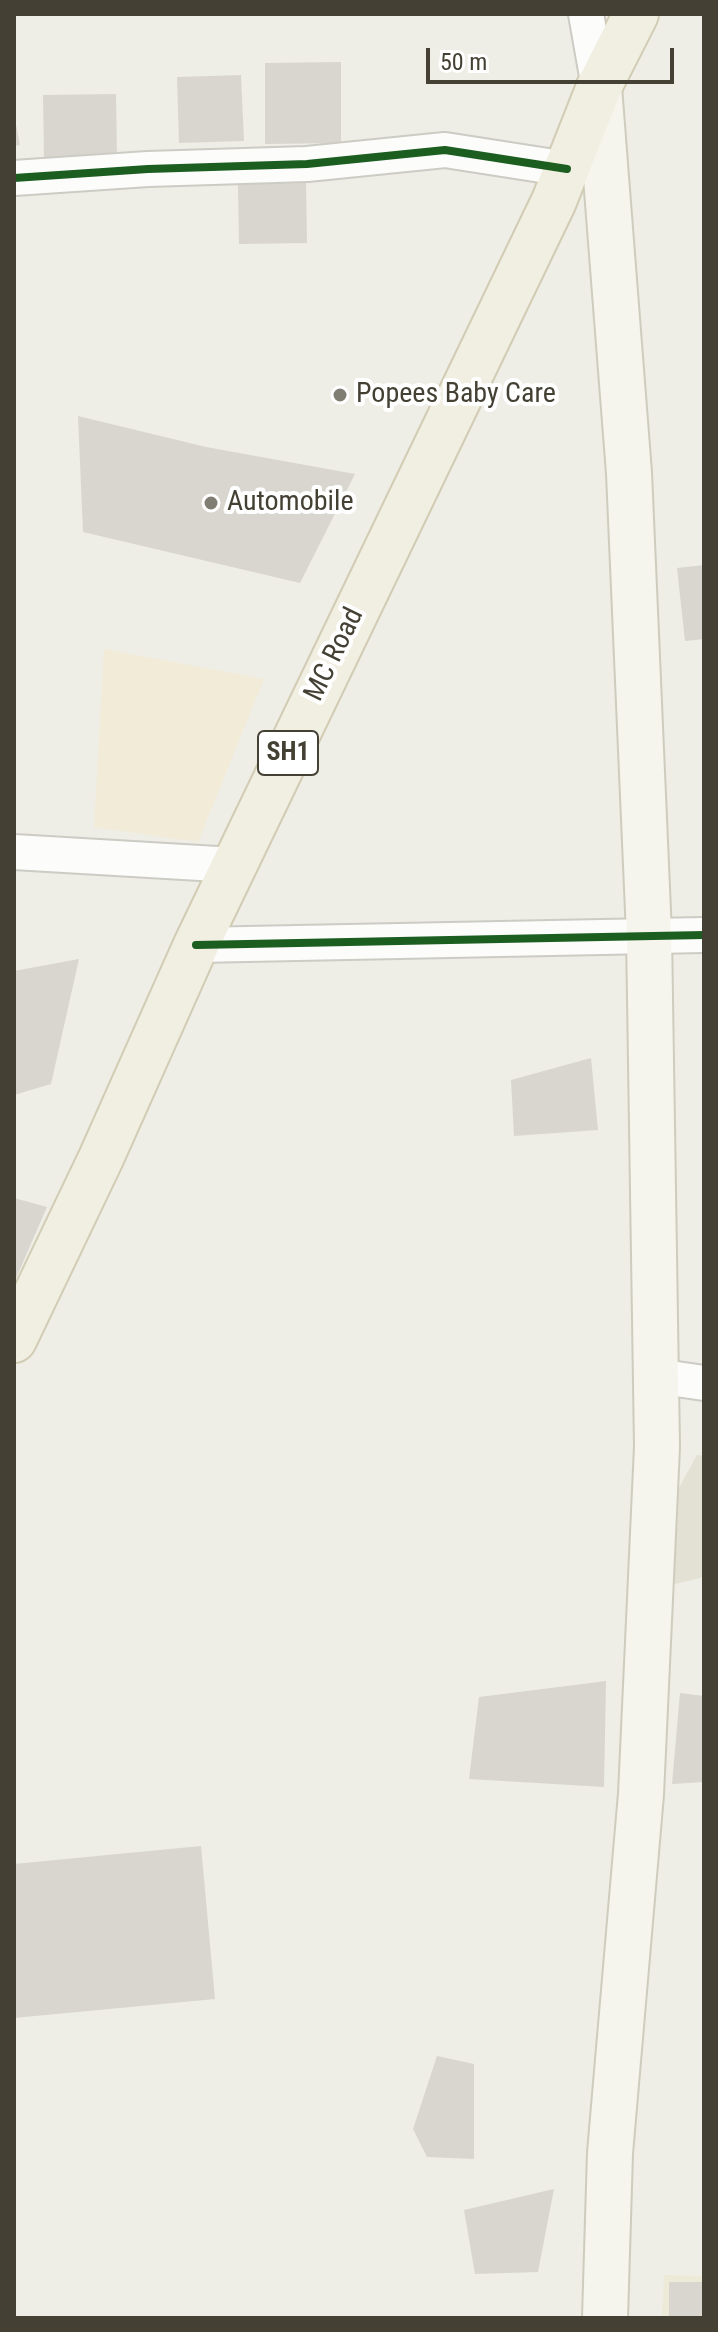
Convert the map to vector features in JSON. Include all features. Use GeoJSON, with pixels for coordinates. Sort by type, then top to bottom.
{"type":"FeatureCollection","features":[{"type":"Feature","properties":{"kind":"main road","name":"MC Road"},"geometry":{"type":"LineString","coordinates":[[14,1340],[101,1158],[196,945],[554,201],[599,87],[636,14]]}},
{"type":"Feature","properties":{"kind":"main road"},"geometry":{"type":"LineString","coordinates":[[599,87],[629,473],[649,934],[657,1447],[641,1794],[610,2153],[605,2318]]}},
{"type":"Feature","properties":{"kind":"street"},"geometry":{"type":"LineString","coordinates":[[586,14],[599,87]]}},
{"type":"Feature","properties":{"kind":"street"},"geometry":{"type":"LineString","coordinates":[[14,178],[148,169],[307,164],[445,150],[567,169]]}},
{"type":"Feature","properties":{"kind":"street"},"geometry":{"type":"LineString","coordinates":[[14,852],[234,865]]}},
{"type":"Feature","properties":{"kind":"street"},"geometry":{"type":"LineString","coordinates":[[196,945],[704,935]]}},
{"type":"Feature","properties":{"kind":"street"},"geometry":{"type":"LineString","coordinates":[[656,1376],[704,1383]]}},
{"type":"Feature","properties":{"kind":"shaded area"},"geometry":{"type":"Polygon","coordinates":[[[104,649],[264,679],[198,842],[94,827],[104,649]]]}},
{"type":"Feature","properties":{"kind":"shaded area"},"geometry":{"type":"Polygon","coordinates":[[[697,1455],[704,1456],[704,1577],[658,1588],[659,1524],[697,1455]]]}},
{"type":"Feature","properties":{"kind":"shaded area"},"geometry":{"type":"Polygon","coordinates":[[[664,2275],[704,2276],[704,2318],[662,2318],[664,2275]]]}},
{"type":"Feature","properties":{"kind":"building"},"geometry":{"type":"Polygon","coordinates":[[[341,62],[341,143],[265,144],[265,63],[341,62]]]}},
{"type":"Feature","properties":{"kind":"building"},"geometry":{"type":"Polygon","coordinates":[[[241,75],[244,141],[179,143],[177,77],[241,75]]]}},
{"type":"Feature","properties":{"kind":"building"},"geometry":{"type":"Polygon","coordinates":[[[116,94],[117,158],[44,160],[43,95],[116,94]]]}},
{"type":"Feature","properties":{"kind":"building"},"geometry":{"type":"Polygon","coordinates":[[[14,114],[20,145],[14,146],[14,114]]]}},
{"type":"Feature","properties":{"kind":"building"},"geometry":{"type":"Polygon","coordinates":[[[306,183],[307,243],[239,244],[238,184],[306,183]]]}},
{"type":"Feature","properties":{"kind":"building","name":"Automobile"},"geometry":{"type":"Polygon","coordinates":[[[78,416],[206,447],[355,474],[300,583],[83,532],[78,416]]]}},
{"type":"Feature","properties":{"kind":"building"},"geometry":{"type":"Polygon","coordinates":[[[704,565],[704,639],[685,641],[677,568],[704,565]]]}},
{"type":"Feature","properties":{"kind":"building"},"geometry":{"type":"Polygon","coordinates":[[[79,959],[51,1084],[14,1095],[14,971],[79,959]]]}},
{"type":"Feature","properties":{"kind":"building"},"geometry":{"type":"Polygon","coordinates":[[[591,1058],[598,1130],[514,1136],[511,1080],[591,1058]]]}},
{"type":"Feature","properties":{"kind":"building"},"geometry":{"type":"Polygon","coordinates":[[[14,1198],[47,1207],[14,1283],[14,1198]]]}},
{"type":"Feature","properties":{"kind":"building"},"geometry":{"type":"Polygon","coordinates":[[[606,1681],[604,1787],[469,1779],[479,1697],[606,1681]]]}},
{"type":"Feature","properties":{"kind":"building"},"geometry":{"type":"Polygon","coordinates":[[[680,1693],[704,1696],[704,1782],[672,1784],[680,1693]]]}},
{"type":"Feature","properties":{"kind":"building"},"geometry":{"type":"Polygon","coordinates":[[[201,1846],[215,1999],[14,2018],[14,1864],[201,1846]]]}},
{"type":"Feature","properties":{"kind":"building"},"geometry":{"type":"Polygon","coordinates":[[[437,2056],[474,2064],[474,2159],[427,2157],[413,2129],[437,2056]]]}},
{"type":"Feature","properties":{"kind":"building"},"geometry":{"type":"Polygon","coordinates":[[[554,2189],[538,2272],[475,2274],[464,2210],[554,2189]]]}},
{"type":"Feature","properties":{"kind":"building"},"geometry":{"type":"Polygon","coordinates":[[[669,2282],[704,2282],[704,2318],[669,2318],[669,2282]]]}},
{"type":"Feature","properties":{"kind":"cycle path"},"geometry":{"type":"LineString","coordinates":[[14,178],[148,169],[307,164],[445,150],[567,169]]}},
{"type":"Feature","properties":{"kind":"cycle path"},"geometry":{"type":"LineString","coordinates":[[196,945],[704,935]]}},
{"type":"Feature","properties":{"kind":"place","name":"Popees Baby Care"},"geometry":{"type":"Point","coordinates":[340,395]}},
{"type":"Feature","properties":{"kind":"place","name":"Automobile"},"geometry":{"type":"Point","coordinates":[211,503]}}]}
